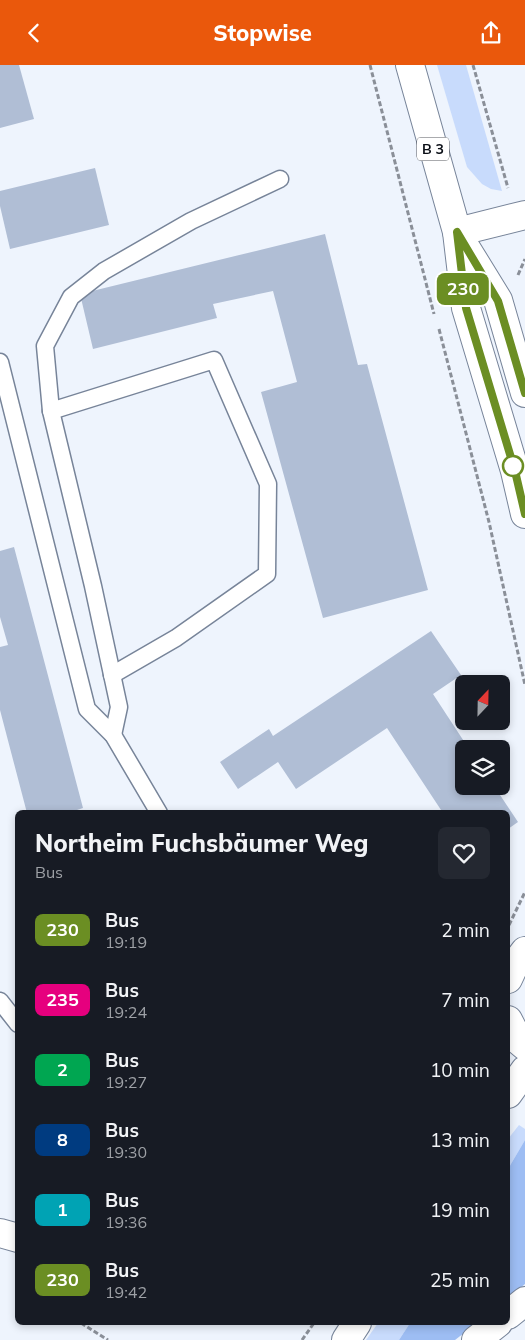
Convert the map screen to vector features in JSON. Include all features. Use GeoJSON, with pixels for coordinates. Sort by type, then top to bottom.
{"type":"FeatureCollection","features":[{"type":"Feature","properties":{"kind":"main road","name":"B 3"},"geometry":{"type":"LineString","coordinates":[[410,65],[457,232],[466,308],[515,471],[525,514]]}},
{"type":"Feature","properties":{"kind":"main road"},"geometry":{"type":"LineString","coordinates":[[457,232],[520,216]]}},
{"type":"Feature","properties":{"kind":"main road","name":"B 3"},"geometry":{"type":"LineString","coordinates":[[457,232],[498,301],[525,393]]}},
{"type":"Feature","properties":{"kind":"main road"},"geometry":{"type":"LineString","coordinates":[[510,974],[514,963],[525,951]]}},
{"type":"Feature","properties":{"kind":"main road"},"geometry":{"type":"LineString","coordinates":[[510,1024],[519,1041],[525,1046]]}},
{"type":"Feature","properties":{"kind":"main road"},"geometry":{"type":"LineString","coordinates":[[510,1090],[525,1070]]}},
{"type":"Feature","properties":{"kind":"main road"},"geometry":{"type":"LineString","coordinates":[[0,1233],[15,1237]]}},
{"type":"Feature","properties":{"kind":"main road"},"geometry":{"type":"LineString","coordinates":[[510,1313],[525,1301]]}},
{"type":"Feature","properties":{"kind":"main road"},"geometry":{"type":"LineString","coordinates":[[346,1340],[356,1325]]}},
{"type":"Feature","properties":{"kind":"main road"},"geometry":{"type":"LineString","coordinates":[[476,1340],[495,1325]]}},
{"type":"Feature","properties":{"kind":"lane"},"geometry":{"type":"LineString","coordinates":[[113,735],[119,707],[93,586],[51,411],[45,346],[71,297],[104,271],[191,221],[280,179]]}},
{"type":"Feature","properties":{"kind":"lane"},"geometry":{"type":"LineString","coordinates":[[51,411],[214,360],[268,484],[267,574],[176,638],[112,675]]}},
{"type":"Feature","properties":{"kind":"lane"},"geometry":{"type":"LineString","coordinates":[[0,362],[87,709],[113,735],[157,810]]}},
{"type":"Feature","properties":{"kind":"lane"},"geometry":{"type":"LineString","coordinates":[[0,1001],[15,1021]]}},
{"type":"Feature","properties":{"kind":"path"},"geometry":{"type":"LineString","coordinates":[[370,65],[435,317]]}},
{"type":"Feature","properties":{"kind":"path"},"geometry":{"type":"LineString","coordinates":[[473,65],[520,216]]}},
{"type":"Feature","properties":{"kind":"path"},"geometry":{"type":"LineString","coordinates":[[438,326],[489,521],[525,685]]}},
{"type":"Feature","properties":{"kind":"path"},"geometry":{"type":"LineString","coordinates":[[510,924],[525,892]]}},
{"type":"Feature","properties":{"kind":"path"},"geometry":{"type":"LineString","coordinates":[[84,1325],[108,1340]]}},
{"type":"Feature","properties":{"kind":"path"},"geometry":{"type":"LineString","coordinates":[[302,1340],[313,1325]]}},
{"type":"Feature","properties":{"kind":"shaded area"},"geometry":{"type":"Polygon","coordinates":[[[437,65],[466,65],[502,191],[491,189],[482,184],[467,167],[437,65]]]}},
{"type":"Feature","properties":{"kind":"shaded area"},"geometry":{"type":"Polygon","coordinates":[[[519,1125],[525,1129],[525,1140],[510,1166],[510,1136],[519,1125]]]}},
{"type":"Feature","properties":{"kind":"shaded area"},"geometry":{"type":"Polygon","coordinates":[[[525,1140],[525,1284],[510,1296],[510,1166],[525,1140]]]}},
{"type":"Feature","properties":{"kind":"shaded area"},"geometry":{"type":"Polygon","coordinates":[[[377,1325],[409,1325],[399,1340],[366,1340],[377,1325]]]}},
{"type":"Feature","properties":{"kind":"shaded area"},"geometry":{"type":"Polygon","coordinates":[[[409,1325],[474,1325],[455,1340],[399,1340],[409,1325]]]}},
{"type":"Feature","properties":{"kind":"building"},"geometry":{"type":"Polygon","coordinates":[[[0,65],[19,65],[34,119],[0,128],[0,65]]]}},
{"type":"Feature","properties":{"kind":"building"},"geometry":{"type":"Polygon","coordinates":[[[95,168],[109,225],[10,249],[0,206],[0,191],[95,168]]]}},
{"type":"Feature","properties":{"kind":"building"},"geometry":{"type":"Polygon","coordinates":[[[325,234],[358,365],[367,364],[428,590],[323,618],[261,392],[297,382],[273,291],[213,304],[217,318],[93,349],[80,294],[325,234]]]}},
{"type":"Feature","properties":{"kind":"building"},"geometry":{"type":"Polygon","coordinates":[[[14,547],[83,808],[77,810],[26,810],[0,710],[0,647],[8,645],[0,617],[0,551],[14,547]]]}},
{"type":"Feature","properties":{"kind":"building"},"geometry":{"type":"Polygon","coordinates":[[[431,631],[461,675],[455,675],[455,679],[433,694],[463,740],[455,740],[455,795],[500,795],[510,810],[441,810],[387,728],[296,789],[278,762],[238,789],[220,762],[269,729],[273,736],[431,631]]]}},
{"type":"Feature","properties":{"kind":"building"},"geometry":{"type":"Polygon","coordinates":[[[510,810],[518,822],[510,828],[510,810]]]}},
{"type":"Feature","properties":{"kind":"bus line","name":"230"},"geometry":{"type":"LineString","coordinates":[[525,393],[498,301],[457,232],[466,308],[515,471],[525,514]]}}]}
